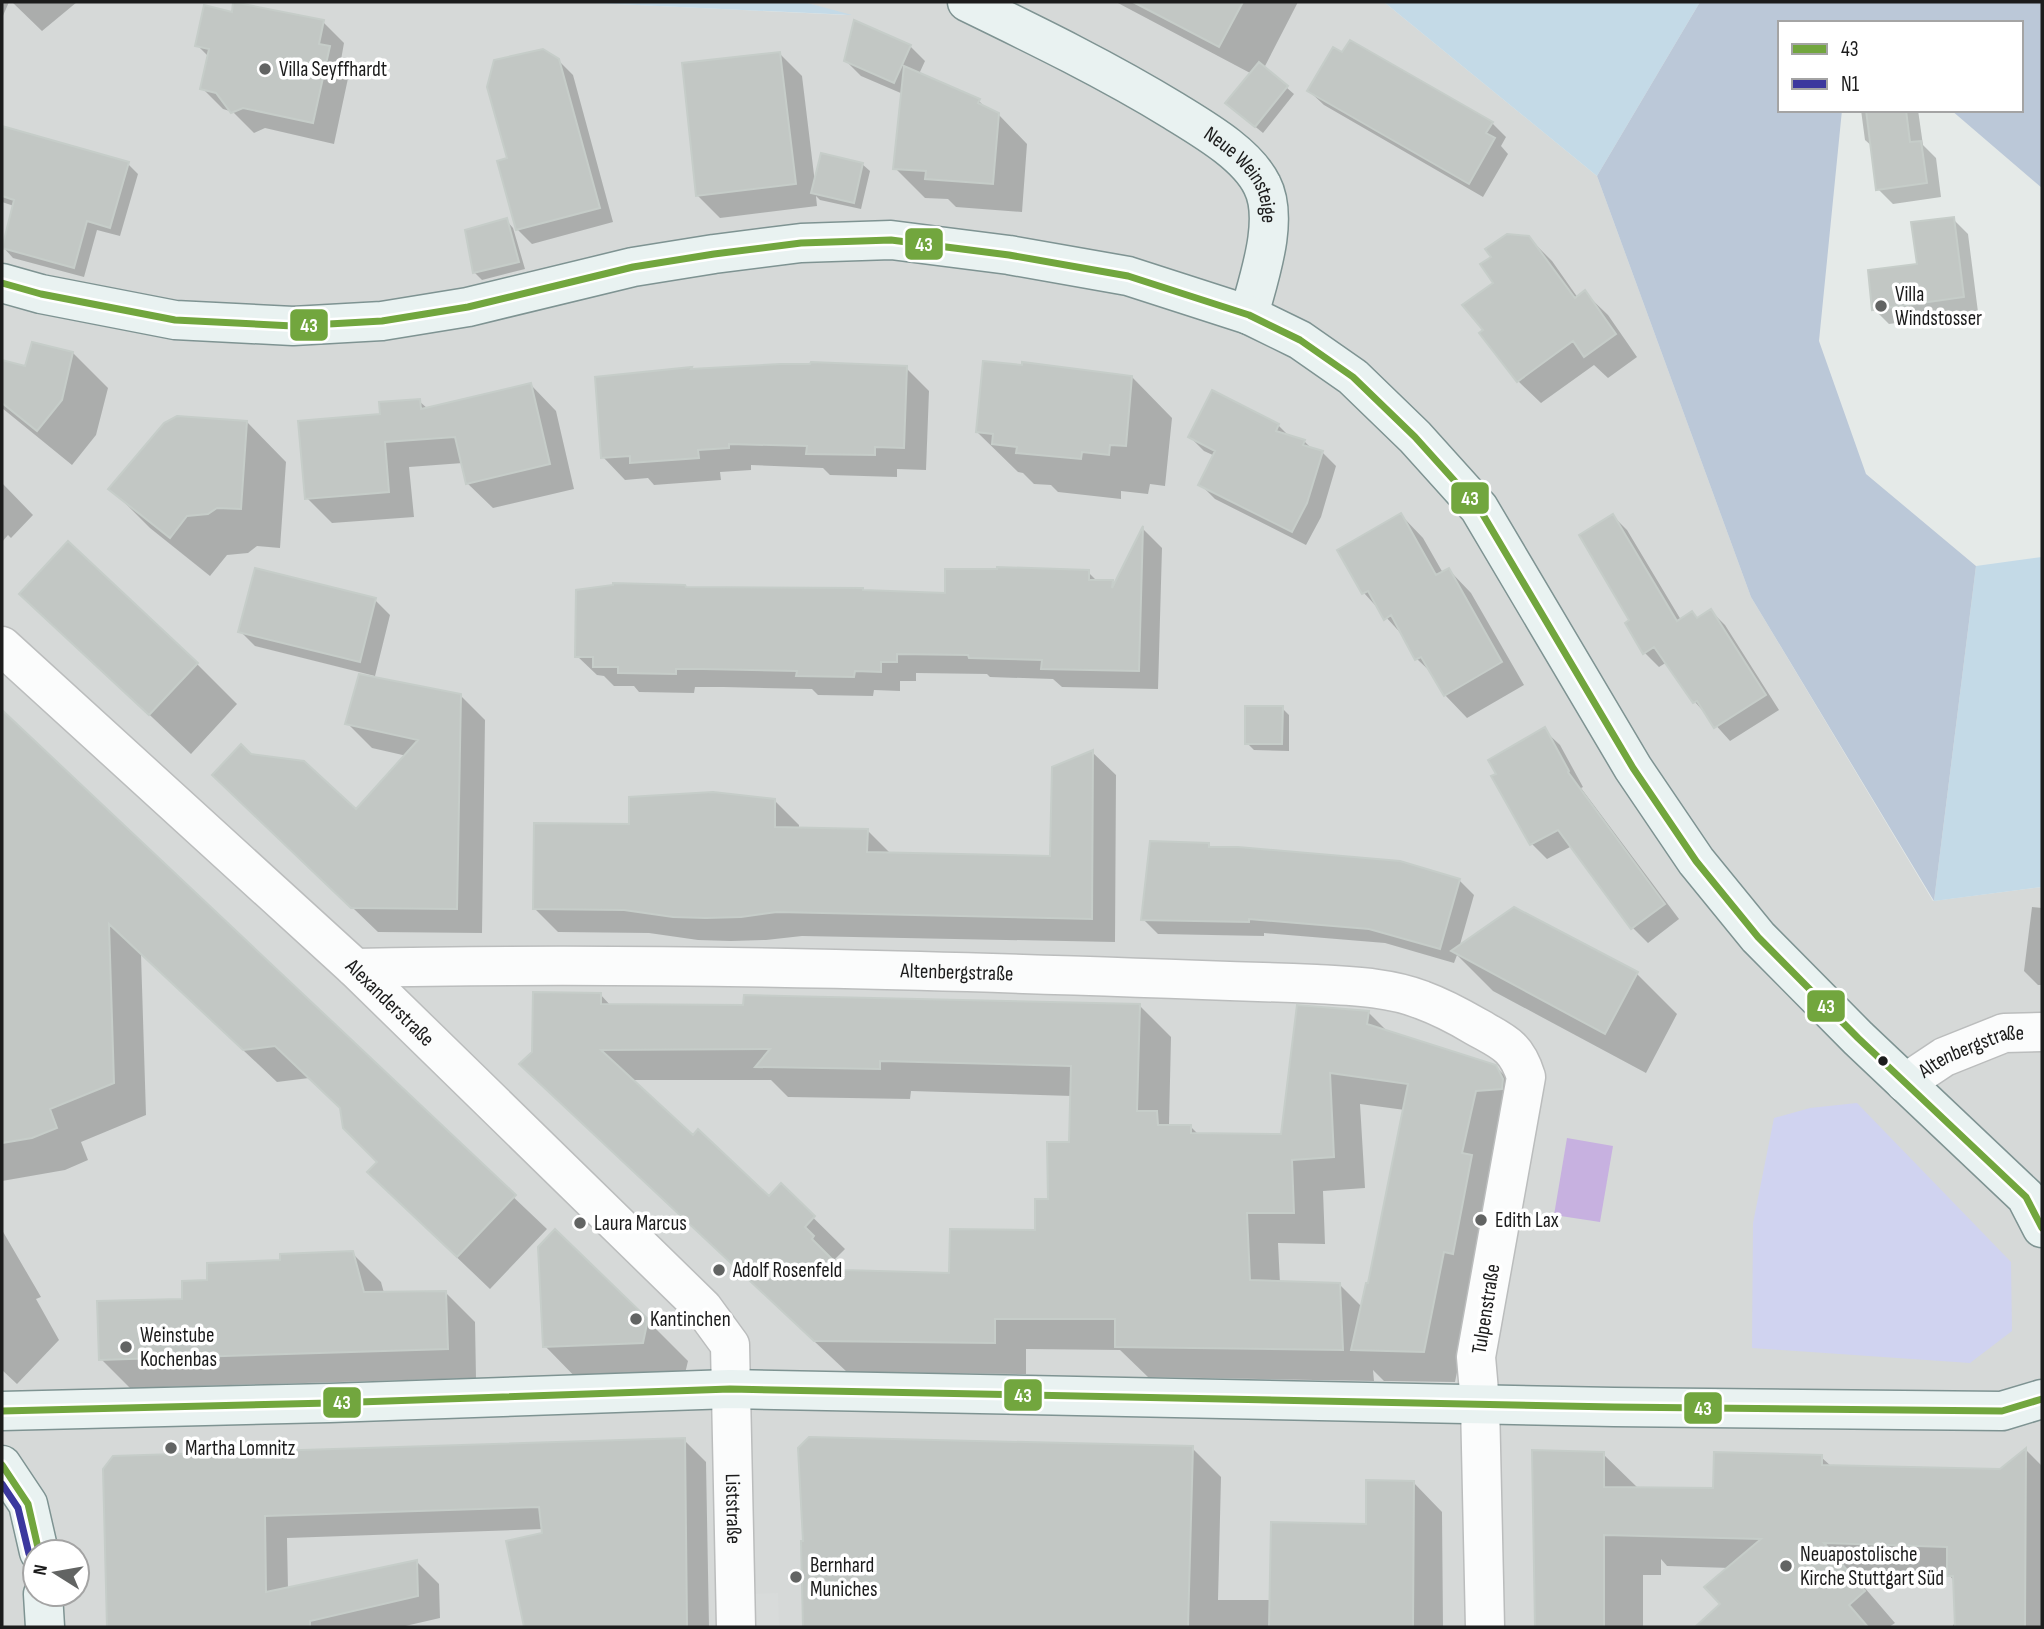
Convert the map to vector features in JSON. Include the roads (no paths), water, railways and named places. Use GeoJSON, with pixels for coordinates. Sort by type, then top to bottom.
{"type":"FeatureCollection","features":[{"type":"Feature","properties":{"kind":"main road","name":"Neue Weinsteige"},"geometry":{"type":"LineString","coordinates":[[967,2],[1143,92],[1205,130],[1243,161],[1262,185],[1269,223],[1249,315]]}},
{"type":"Feature","properties":{"kind":"main road"},"geometry":{"type":"LineString","coordinates":[[2,283],[41,294],[175,320],[293,326],[382,321],[468,307],[634,267],[714,254],[801,243],[891,240],[1009,255],[1128,276],[1249,315],[1300,340],[1353,377],[1415,437],[1479,508],[1633,768],[1696,861],[1758,937],[1905,1083],[2026,1197],[2042,1228]]}},
{"type":"Feature","properties":{"kind":"main road"},"geometry":{"type":"LineString","coordinates":[[2,1411],[730,1389],[1614,1407],[2002,1411],[2042,1399]]}},
{"type":"Feature","properties":{"kind":"main road"},"geometry":{"type":"LineString","coordinates":[[2,1465],[28,1504],[36,1538]]}},
{"type":"Feature","properties":{"kind":"main road"},"geometry":{"type":"LineString","coordinates":[[44,1608],[45,1627]]}},
{"type":"Feature","properties":{"kind":"street","name":"Alexanderstraße"},"geometry":{"type":"LineString","coordinates":[[2,646],[355,968],[704,1308],[730,1345],[730,1389]]}},
{"type":"Feature","properties":{"kind":"street","name":"Altenbergstraße"},"geometry":{"type":"LineString","coordinates":[[355,968],[505,965],[899,969],[1369,988],[1419,999],[1449,1012],[1506,1044],[1520,1058],[1526,1077]]}},
{"type":"Feature","properties":{"kind":"street","name":"Altenbergstraße"},"geometry":{"type":"LineString","coordinates":[[1905,1083],[1944,1056],[2004,1033],[2042,1032]]}},
{"type":"Feature","properties":{"kind":"street","name":"Tulpenstraße"},"geometry":{"type":"LineString","coordinates":[[1485,1627],[1480,1403],[1476,1357],[1526,1077]]}},
{"type":"Feature","properties":{"kind":"street","name":"Liststraße"},"geometry":{"type":"LineString","coordinates":[[730,1389],[736,1627]]}},
{"type":"Feature","properties":{"kind":"place","name":"Villa Seyffhardt"},"geometry":{"type":"Point","coordinates":[265,69]}},
{"type":"Feature","properties":{"kind":"place","name":"Villa Windstosser"},"geometry":{"type":"Point","coordinates":[1881,306]}},
{"type":"Feature","properties":{"kind":"place","name":"Edith Lax"},"geometry":{"type":"Point","coordinates":[1481,1220]}},
{"type":"Feature","properties":{"kind":"place","name":"Laura Marcus"},"geometry":{"type":"Point","coordinates":[580,1223]}},
{"type":"Feature","properties":{"kind":"place","name":"Adolf Rosenfeld"},"geometry":{"type":"Point","coordinates":[719,1270]}},
{"type":"Feature","properties":{"kind":"place","name":"Kantinchen"},"geometry":{"type":"Point","coordinates":[636,1319]}},
{"type":"Feature","properties":{"kind":"place","name":"Weinstube Kochenbas"},"geometry":{"type":"Point","coordinates":[126,1347]}},
{"type":"Feature","properties":{"kind":"place","name":"Martha Lomnitz"},"geometry":{"type":"Point","coordinates":[171,1448]}},
{"type":"Feature","properties":{"kind":"place","name":"Neuapostolische Kirche Stuttgart Süd"},"geometry":{"type":"Point","coordinates":[1786,1566]}},
{"type":"Feature","properties":{"kind":"place","name":"Bernhard Muniches"},"geometry":{"type":"Point","coordinates":[796,1577]}}]}
